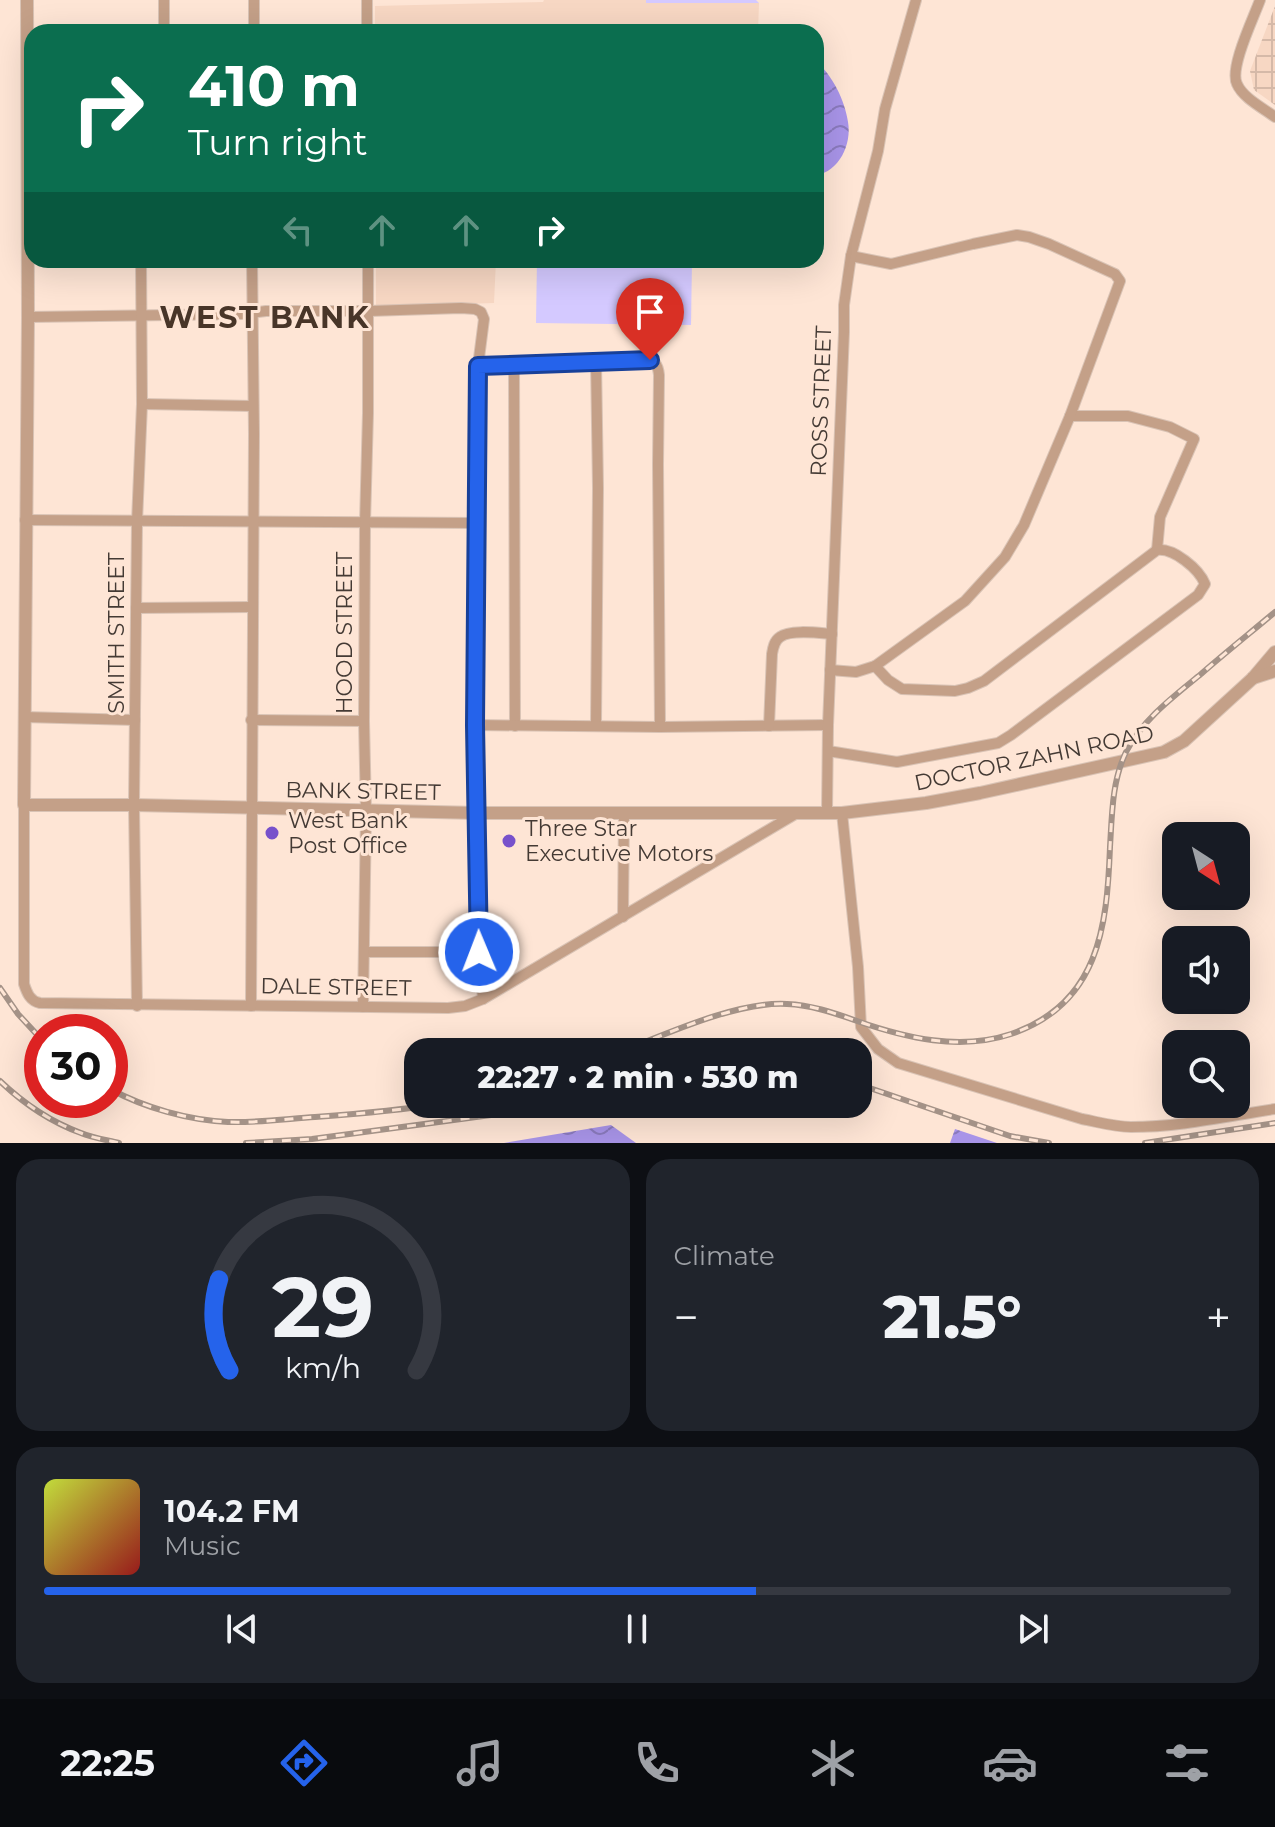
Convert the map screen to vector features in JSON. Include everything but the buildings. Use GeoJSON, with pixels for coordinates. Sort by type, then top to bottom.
{"type":"FeatureCollection","features":[{"type":"Feature","properties":{"kind":"street"},"geometry":{"type":"LineString","coordinates":[[27,0],[28,24]]}},
{"type":"Feature","properties":{"kind":"street"},"geometry":{"type":"LineString","coordinates":[[164,0],[164,24]]}},
{"type":"Feature","properties":{"kind":"street"},"geometry":{"type":"LineString","coordinates":[[254,0],[254,24]]}},
{"type":"Feature","properties":{"kind":"street"},"geometry":{"type":"LineString","coordinates":[[367,0],[367,24]]}},
{"type":"Feature","properties":{"kind":"street","name":"ROSS STREET"},"geometry":{"type":"LineString","coordinates":[[827,813],[844,305],[851,256],[878,151],[885,109],[916,0]]}},
{"type":"Feature","properties":{"kind":"street"},"geometry":{"type":"LineString","coordinates":[[1260,0],[1235,79],[1241,91],[1275,117]]}},
{"type":"Feature","properties":{"kind":"street"},"geometry":{"type":"LineString","coordinates":[[830,670],[856,672],[875,666],[965,601],[1005,557],[1024,525],[1120,286],[1115,274],[1049,244],[1017,235],[891,264],[851,256]]}},
{"type":"Feature","properties":{"kind":"street"},"geometry":{"type":"LineString","coordinates":[[24,805],[28,268]]}},
{"type":"Feature","properties":{"kind":"street","name":"SMITH STREET"},"geometry":{"type":"LineString","coordinates":[[137,1006],[134,805],[137,522],[142,404],[141,268]]}},
{"type":"Feature","properties":{"kind":"street"},"geometry":{"type":"LineString","coordinates":[[251,1006],[252,268]]}},
{"type":"Feature","properties":{"kind":"street","name":"HOOD STREET"},"geometry":{"type":"LineString","coordinates":[[363,1007],[368,268]]}},
{"type":"Feature","properties":{"kind":"street"},"geometry":{"type":"LineString","coordinates":[[28,317],[457,308],[475,309],[483,314],[478,366],[475,725],[479,952],[483,999]]}},
{"type":"Feature","properties":{"kind":"street"},"geometry":{"type":"LineString","coordinates":[[478,366],[645,359],[658,367],[660,727]]}},
{"type":"Feature","properties":{"kind":"street"},"geometry":{"type":"LineString","coordinates":[[596,361],[596,725]]}},
{"type":"Feature","properties":{"kind":"street"},"geometry":{"type":"LineString","coordinates":[[514,364],[515,726]]}},
{"type":"Feature","properties":{"kind":"street"},"geometry":{"type":"LineString","coordinates":[[142,404],[253,406]]}},
{"type":"Feature","properties":{"kind":"street"},"geometry":{"type":"LineString","coordinates":[[1070,416],[1128,416],[1170,427],[1194,439],[1160,517],[1157,550]]}},
{"type":"Feature","properties":{"kind":"street"},"geometry":{"type":"LineString","coordinates":[[25,520],[476,523]]}},
{"type":"Feature","properties":{"kind":"street"},"geometry":{"type":"LineString","coordinates":[[828,751],[897,762],[992,745],[1004,740],[1202,591],[1205,584],[1200,574],[1168,550],[1157,550],[984,681],[968,688],[955,691],[902,689],[875,666]]}},
{"type":"Feature","properties":{"kind":"street"},"geometry":{"type":"LineString","coordinates":[[136,608],[252,607]]}},
{"type":"Feature","properties":{"kind":"street"},"geometry":{"type":"LineString","coordinates":[[769,726],[774,643],[780,636],[788,634],[832,634]]}},
{"type":"Feature","properties":{"kind":"street","name":"DOCTOR ZAHN ROAD"},"geometry":{"type":"LineString","coordinates":[[797,813],[842,813],[940,801],[1154,755],[1184,741],[1253,678],[1275,652]]}},
{"type":"Feature","properties":{"kind":"street","name":"DOCTOR ZAHN ROAD"},"geometry":{"type":"LineString","coordinates":[[1253,678],[1275,671]]}},
{"type":"Feature","properties":{"kind":"street"},"geometry":{"type":"LineString","coordinates":[[24,717],[135,720]]}},
{"type":"Feature","properties":{"kind":"street"},"geometry":{"type":"LineString","coordinates":[[251,720],[364,721]]}},
{"type":"Feature","properties":{"kind":"street"},"geometry":{"type":"LineString","coordinates":[[475,725],[828,725]]}},
{"type":"Feature","properties":{"kind":"street","name":"BANK STREET"},"geometry":{"type":"LineString","coordinates":[[24,805],[366,812],[797,813]]}},
{"type":"Feature","properties":{"kind":"street","name":"DALE STREET"},"geometry":{"type":"LineString","coordinates":[[24,805],[24,984],[31,999],[40,1003],[137,1006],[465,1006],[483,999],[797,813]]}},
{"type":"Feature","properties":{"kind":"street"},"geometry":{"type":"LineString","coordinates":[[623,917],[624,813]]}},
{"type":"Feature","properties":{"kind":"street"},"geometry":{"type":"LineString","coordinates":[[842,813],[861,1027],[890,1059],[1082,1119],[1120,1126],[1189,1123],[1275,1109]]}},
{"type":"Feature","properties":{"kind":"street"},"geometry":{"type":"LineString","coordinates":[[364,952],[479,952]]}},
{"type":"Feature","properties":{"kind":"shaded area"},"geometry":{"type":"Polygon","coordinates":[[[646,0],[647,3],[759,3],[758,24],[375,24],[375,6],[646,0]]]}},
{"type":"Feature","properties":{"kind":"shaded area"},"geometry":{"type":"Polygon","coordinates":[[[646,0],[756,0],[759,3],[646,3],[646,0]]]}},
{"type":"Feature","properties":{"kind":"shaded area"},"geometry":{"type":"Polygon","coordinates":[[[1275,6],[1275,105],[1254,90],[1250,71],[1275,6]]]}},
{"type":"Feature","properties":{"kind":"shaded area"},"geometry":{"type":"Polygon","coordinates":[[[376,268],[496,268],[494,303],[376,307],[376,268]]]}},
{"type":"Feature","properties":{"kind":"shaded area"},"geometry":{"type":"Polygon","coordinates":[[[537,268],[692,268],[691,325],[536,323],[537,268]]]}},
{"type":"Feature","properties":{"kind":"water"},"geometry":{"type":"Polygon","coordinates":[[[824,70],[841,97],[849,130],[846,148],[831,169],[824,173],[824,70]]]}},
{"type":"Feature","properties":{"kind":"water"},"geometry":{"type":"Polygon","coordinates":[[[611,1125],[636,1143],[504,1143],[611,1125]]]}},
{"type":"Feature","properties":{"kind":"water"},"geometry":{"type":"Polygon","coordinates":[[[955,1129],[997,1143],[950,1143],[955,1129]]]}},
{"type":"Feature","properties":{"kind":"railway"},"geometry":{"type":"LineString","coordinates":[[656,1038],[725,1013],[768,1004],[814,1008],[895,1033],[953,1042],[992,1039],[1040,1021],[1063,1003],[1080,983],[1101,933],[1106,906],[1115,786],[1126,752],[1159,709],[1275,612]]}},
{"type":"Feature","properties":{"kind":"railway"},"geometry":{"type":"LineString","coordinates":[[0,988],[24,1020]]}},
{"type":"Feature","properties":{"kind":"railway"},"geometry":{"type":"LineString","coordinates":[[0,1081],[48,1118],[86,1135],[119,1143]]}},
{"type":"Feature","properties":{"kind":"railway"},"geometry":{"type":"LineString","coordinates":[[872,1089],[1010,1136],[1049,1143]]}},
{"type":"Feature","properties":{"kind":"railway"},"geometry":{"type":"LineString","coordinates":[[128,1097],[167,1112],[228,1122],[404,1109]]}},
{"type":"Feature","properties":{"kind":"railway"},"geometry":{"type":"LineString","coordinates":[[246,1143],[312,1139],[469,1118]]}},
{"type":"Feature","properties":{"kind":"railway"},"geometry":{"type":"LineString","coordinates":[[1145,1143],[1275,1123]]}},
{"type":"Feature","properties":{"kind":"place","name":"West Bank Post Office"},"geometry":{"type":"Point","coordinates":[272,833]}},
{"type":"Feature","properties":{"kind":"place","name":"Three Star Executive Motors"},"geometry":{"type":"Point","coordinates":[509,841]}},
{"type":"Feature","properties":{"kind":"district","name":"WEST BANK"},"geometry":{"type":"Point","coordinates":[265,317]}},
{"type":"Feature","properties":{"kind":"route"},"geometry":{"type":"LineString","coordinates":[[479,952],[475,725],[478,366],[650,360]]}}]}
